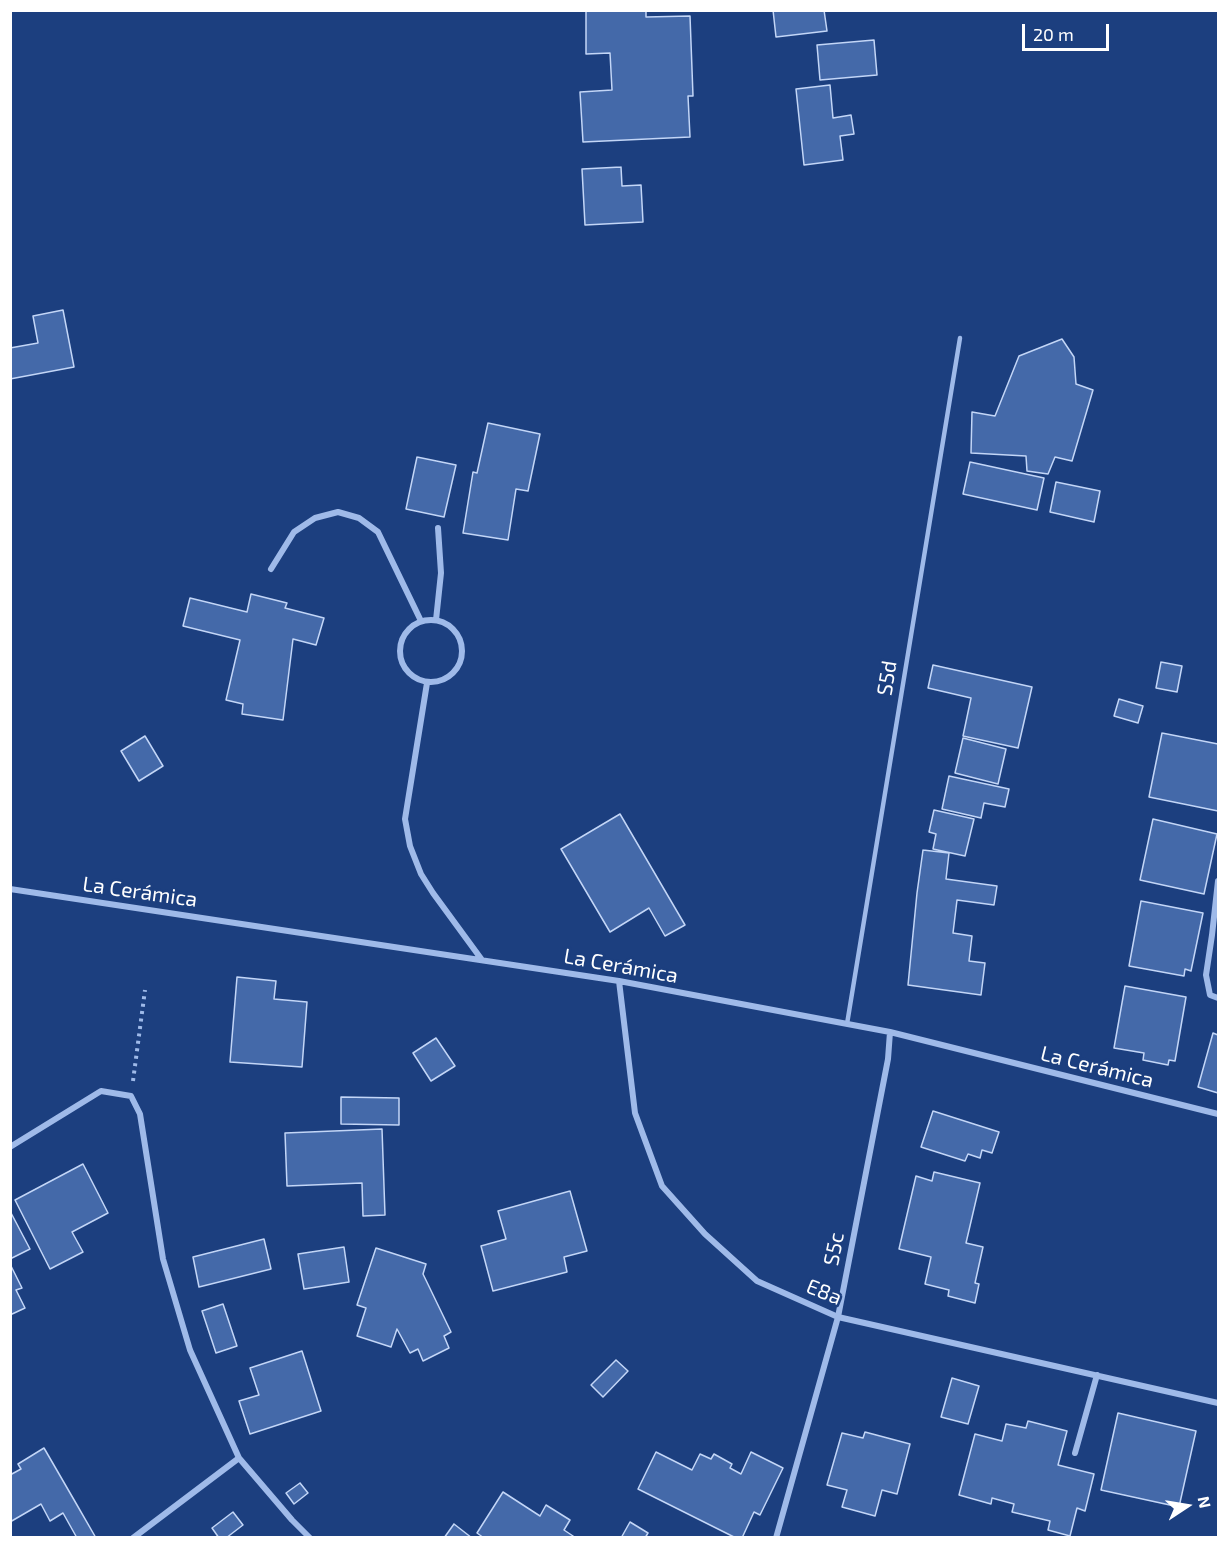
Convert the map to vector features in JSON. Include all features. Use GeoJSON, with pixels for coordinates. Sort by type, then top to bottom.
{"type":"FeatureCollection","features":[{"type":"Feature","properties":{"kind":"street"},"geometry":{"type":"LineString","coordinates":[[271,569],[294,531],[315,518],[338,512],[359,518],[378,532],[421,621]]}},
{"type":"Feature","properties":{"kind":"street"},"geometry":{"type":"LineString","coordinates":[[436,620],[441,573],[438,528]]}},
{"type":"Feature","properties":{"kind":"street"},"geometry":{"type":"LineString","coordinates":[[431,619],[441,621],[457,633],[461,642],[463,652],[461,663],[448,678],[438,682],[428,683],[417,679],[409,673],[400,654],[405,634],[421,621],[431,619]]}},
{"type":"Feature","properties":{"kind":"street"},"geometry":{"type":"LineString","coordinates":[[428,683],[405,819],[410,846],[421,874],[482,960]]}},
{"type":"Feature","properties":{"kind":"street"},"geometry":{"type":"LineString","coordinates":[[1218,881],[1206,975],[1210,996],[1218,998]]}},
{"type":"Feature","properties":{"kind":"street","name":"La Cerámica"},"geometry":{"type":"LineString","coordinates":[[10,889],[619,981],[891,1032],[1218,1114]]}},
{"type":"Feature","properties":{"kind":"street","name":"E8a"},"geometry":{"type":"LineString","coordinates":[[619,981],[635,1113],[662,1186],[705,1234],[757,1281],[838,1317],[1218,1403]]}},
{"type":"Feature","properties":{"kind":"street","name":"S5c"},"geometry":{"type":"LineString","coordinates":[[776,1538],[838,1317],[888,1059],[891,1032]]}},
{"type":"Feature","properties":{"kind":"street"},"geometry":{"type":"LineString","coordinates":[[10,1147],[101,1091],[131,1096],[140,1114],[163,1259],[190,1350],[239,1458],[310,1538]]}},
{"type":"Feature","properties":{"kind":"street"},"geometry":{"type":"LineString","coordinates":[[1075,1454],[1097,1375]]}},
{"type":"Feature","properties":{"kind":"street"},"geometry":{"type":"LineString","coordinates":[[133,1538],[239,1458]]}},
{"type":"Feature","properties":{"kind":"lane","name":"S5d"},"geometry":{"type":"LineString","coordinates":[[847,1024],[960,338]]}},
{"type":"Feature","properties":{"kind":"path"},"geometry":{"type":"LineString","coordinates":[[131,1096],[145,990]]}},
{"type":"Feature","properties":{"kind":"building"},"geometry":{"type":"Polygon","coordinates":[[[586,10],[646,10],[646,17],[690,16],[693,96],[688,96],[690,137],[583,142],[580,92],[612,90],[610,53],[586,54],[586,10]]]}},
{"type":"Feature","properties":{"kind":"building"},"geometry":{"type":"Polygon","coordinates":[[[773,10],[824,10],[827,31],[776,37],[773,10]]]}},
{"type":"Feature","properties":{"kind":"building"},"geometry":{"type":"Polygon","coordinates":[[[874,40],[877,75],[820,80],[817,45],[874,40]]]}},
{"type":"Feature","properties":{"kind":"building"},"geometry":{"type":"Polygon","coordinates":[[[830,85],[833,118],[851,115],[854,134],[840,136],[843,160],[804,165],[796,89],[830,85]]]}},
{"type":"Feature","properties":{"kind":"building"},"geometry":{"type":"Polygon","coordinates":[[[621,167],[622,186],[641,185],[643,222],[585,225],[582,169],[621,167]]]}},
{"type":"Feature","properties":{"kind":"building"},"geometry":{"type":"Polygon","coordinates":[[[63,310],[74,367],[10,379],[10,348],[38,343],[33,316],[63,310]]]}},
{"type":"Feature","properties":{"kind":"building"},"geometry":{"type":"Polygon","coordinates":[[[1062,339],[1074,357],[1076,384],[1093,390],[1072,461],[1055,457],[1048,474],[1027,471],[1026,456],[971,453],[972,412],[995,416],[1019,356],[1062,339]]]}},
{"type":"Feature","properties":{"kind":"building"},"geometry":{"type":"Polygon","coordinates":[[[488,423],[540,434],[528,491],[516,489],[508,540],[463,533],[473,472],[477,473],[488,423]]]}},
{"type":"Feature","properties":{"kind":"building"},"geometry":{"type":"Polygon","coordinates":[[[417,457],[456,465],[444,517],[406,509],[417,457]]]}},
{"type":"Feature","properties":{"kind":"building"},"geometry":{"type":"Polygon","coordinates":[[[970,462],[1044,478],[1037,510],[963,494],[970,462]]]}},
{"type":"Feature","properties":{"kind":"building"},"geometry":{"type":"Polygon","coordinates":[[[1056,482],[1100,491],[1094,522],[1050,512],[1056,482]]]}},
{"type":"Feature","properties":{"kind":"building"},"geometry":{"type":"Polygon","coordinates":[[[251,594],[287,603],[285,608],[324,618],[316,645],[293,639],[283,720],[242,714],[243,704],[226,700],[240,640],[183,626],[190,598],[247,612],[251,594]]]}},
{"type":"Feature","properties":{"kind":"building"},"geometry":{"type":"Polygon","coordinates":[[[1161,662],[1182,666],[1177,692],[1156,688],[1161,662]]]}},
{"type":"Feature","properties":{"kind":"building"},"geometry":{"type":"Polygon","coordinates":[[[933,665],[1032,687],[1018,748],[963,736],[971,698],[928,688],[933,665]]]}},
{"type":"Feature","properties":{"kind":"building"},"geometry":{"type":"Polygon","coordinates":[[[1119,699],[1143,706],[1138,723],[1114,716],[1119,699]]]}},
{"type":"Feature","properties":{"kind":"building"},"geometry":{"type":"Polygon","coordinates":[[[1162,733],[1218,744],[1218,811],[1149,797],[1162,733]]]}},
{"type":"Feature","properties":{"kind":"building"},"geometry":{"type":"Polygon","coordinates":[[[145,736],[163,766],[139,781],[121,751],[145,736]]]}},
{"type":"Feature","properties":{"kind":"building"},"geometry":{"type":"Polygon","coordinates":[[[963,738],[1006,749],[998,784],[955,773],[963,738]]]}},
{"type":"Feature","properties":{"kind":"building"},"geometry":{"type":"Polygon","coordinates":[[[949,776],[1009,789],[1005,807],[984,803],[981,818],[942,809],[949,776]]]}},
{"type":"Feature","properties":{"kind":"building"},"geometry":{"type":"Polygon","coordinates":[[[934,810],[974,819],[965,856],[933,849],[936,834],[929,832],[934,810]]]}},
{"type":"Feature","properties":{"kind":"building"},"geometry":{"type":"Polygon","coordinates":[[[620,814],[685,925],[665,936],[649,908],[610,932],[561,849],[620,814]]]}},
{"type":"Feature","properties":{"kind":"building"},"geometry":{"type":"Polygon","coordinates":[[[1153,819],[1217,834],[1204,894],[1140,880],[1153,819]]]}},
{"type":"Feature","properties":{"kind":"building"},"geometry":{"type":"Polygon","coordinates":[[[923,850],[949,853],[946,879],[997,886],[994,905],[957,900],[953,933],[972,936],[969,961],[985,963],[981,995],[908,985],[923,850]]]}},
{"type":"Feature","properties":{"kind":"building"},"geometry":{"type":"Polygon","coordinates":[[[1141,901],[1203,913],[1191,971],[1185,969],[1184,976],[1129,966],[1141,901]]]}},
{"type":"Feature","properties":{"kind":"building"},"geometry":{"type":"Polygon","coordinates":[[[237,977],[276,981],[274,999],[307,1002],[302,1067],[230,1062],[237,977]]]}},
{"type":"Feature","properties":{"kind":"building"},"geometry":{"type":"Polygon","coordinates":[[[1125,986],[1186,997],[1175,1061],[1169,1060],[1168,1065],[1143,1060],[1144,1053],[1114,1048],[1125,986]]]}},
{"type":"Feature","properties":{"kind":"building"},"geometry":{"type":"Polygon","coordinates":[[[1213,1033],[1218,1035],[1218,1093],[1198,1087],[1213,1033]]]}},
{"type":"Feature","properties":{"kind":"building"},"geometry":{"type":"Polygon","coordinates":[[[436,1038],[455,1066],[431,1081],[413,1053],[436,1038]]]}},
{"type":"Feature","properties":{"kind":"building"},"geometry":{"type":"Polygon","coordinates":[[[341,1097],[399,1098],[399,1125],[341,1124],[341,1097]]]}},
{"type":"Feature","properties":{"kind":"building"},"geometry":{"type":"Polygon","coordinates":[[[933,1111],[999,1132],[992,1153],[982,1150],[980,1158],[968,1154],[965,1161],[921,1147],[933,1111]]]}},
{"type":"Feature","properties":{"kind":"building"},"geometry":{"type":"Polygon","coordinates":[[[382,1129],[385,1215],[363,1216],[362,1183],[287,1186],[285,1133],[382,1129]]]}},
{"type":"Feature","properties":{"kind":"building"},"geometry":{"type":"Polygon","coordinates":[[[83,1164],[108,1213],[72,1232],[83,1252],[50,1269],[15,1200],[83,1164]]]}},
{"type":"Feature","properties":{"kind":"building"},"geometry":{"type":"Polygon","coordinates":[[[934,1172],[980,1183],[966,1243],[983,1247],[975,1283],[979,1284],[975,1303],[948,1296],[949,1290],[925,1284],[931,1257],[899,1249],[916,1176],[932,1181],[934,1172]]]}},
{"type":"Feature","properties":{"kind":"building"},"geometry":{"type":"Polygon","coordinates":[[[570,1191],[587,1251],[564,1257],[567,1272],[493,1291],[481,1246],[506,1239],[498,1211],[570,1191]]]}},
{"type":"Feature","properties":{"kind":"building"},"geometry":{"type":"Polygon","coordinates":[[[10,1211],[30,1249],[10,1259],[10,1211]]]}},
{"type":"Feature","properties":{"kind":"building"},"geometry":{"type":"Polygon","coordinates":[[[264,1239],[271,1269],[199,1287],[193,1257],[264,1239]]]}},
{"type":"Feature","properties":{"kind":"building"},"geometry":{"type":"Polygon","coordinates":[[[344,1247],[349,1282],[304,1289],[298,1254],[344,1247]]]}},
{"type":"Feature","properties":{"kind":"building"},"geometry":{"type":"Polygon","coordinates":[[[376,1248],[426,1264],[423,1274],[451,1332],[444,1336],[449,1348],[423,1361],[418,1349],[410,1353],[397,1329],[391,1347],[357,1336],[366,1308],[357,1305],[376,1248]]]}},
{"type":"Feature","properties":{"kind":"building"},"geometry":{"type":"Polygon","coordinates":[[[10,1264],[22,1288],[16,1290],[25,1308],[10,1315],[10,1264]]]}},
{"type":"Feature","properties":{"kind":"building"},"geometry":{"type":"Polygon","coordinates":[[[223,1304],[237,1346],[216,1353],[202,1311],[223,1304]]]}},
{"type":"Feature","properties":{"kind":"building"},"geometry":{"type":"Polygon","coordinates":[[[302,1351],[321,1411],[250,1434],[239,1401],[259,1395],[250,1368],[302,1351]]]}},
{"type":"Feature","properties":{"kind":"building"},"geometry":{"type":"Polygon","coordinates":[[[616,1360],[628,1371],[603,1397],[591,1385],[616,1360]]]}},
{"type":"Feature","properties":{"kind":"building"},"geometry":{"type":"Polygon","coordinates":[[[952,1378],[979,1386],[968,1424],[941,1417],[952,1378]]]}},
{"type":"Feature","properties":{"kind":"building"},"geometry":{"type":"Polygon","coordinates":[[[1118,1413],[1196,1431],[1179,1507],[1101,1490],[1118,1413]]]}},
{"type":"Feature","properties":{"kind":"building"},"geometry":{"type":"Polygon","coordinates":[[[1028,1421],[1067,1431],[1058,1465],[1094,1474],[1085,1511],[1077,1508],[1070,1536],[1048,1530],[1050,1521],[1012,1512],[1014,1504],[992,1498],[991,1504],[959,1495],[975,1434],[1002,1441],[1006,1424],[1026,1428],[1028,1421]]]}},
{"type":"Feature","properties":{"kind":"building"},"geometry":{"type":"Polygon","coordinates":[[[865,1432],[910,1444],[897,1494],[882,1490],[875,1516],[842,1507],[847,1490],[827,1485],[842,1433],[863,1438],[865,1432]]]}},
{"type":"Feature","properties":{"kind":"building"},"geometry":{"type":"Polygon","coordinates":[[[44,1448],[96,1538],[77,1538],[63,1513],[50,1521],[41,1504],[10,1522],[10,1475],[21,1469],[18,1464],[44,1448]]]}},
{"type":"Feature","properties":{"kind":"building"},"geometry":{"type":"Polygon","coordinates":[[[656,1452],[692,1470],[700,1454],[711,1459],[714,1454],[732,1464],[730,1468],[741,1474],[751,1452],[783,1468],[760,1515],[754,1512],[742,1538],[736,1538],[638,1489],[656,1452]]]}},
{"type":"Feature","properties":{"kind":"building"},"geometry":{"type":"Polygon","coordinates":[[[300,1483],[308,1493],[294,1504],[286,1493],[300,1483]]]}},
{"type":"Feature","properties":{"kind":"building"},"geometry":{"type":"Polygon","coordinates":[[[503,1492],[540,1516],[546,1505],[570,1520],[564,1530],[576,1538],[484,1538],[477,1533],[503,1492]]]}},
{"type":"Feature","properties":{"kind":"building"},"geometry":{"type":"Polygon","coordinates":[[[233,1512],[243,1525],[226,1538],[219,1538],[212,1528],[233,1512]]]}},
{"type":"Feature","properties":{"kind":"building"},"geometry":{"type":"Polygon","coordinates":[[[630,1522],[648,1533],[645,1538],[621,1538],[630,1522]]]}},
{"type":"Feature","properties":{"kind":"building"},"geometry":{"type":"Polygon","coordinates":[[[454,1524],[472,1538],[444,1538],[454,1524]]]}}]}
